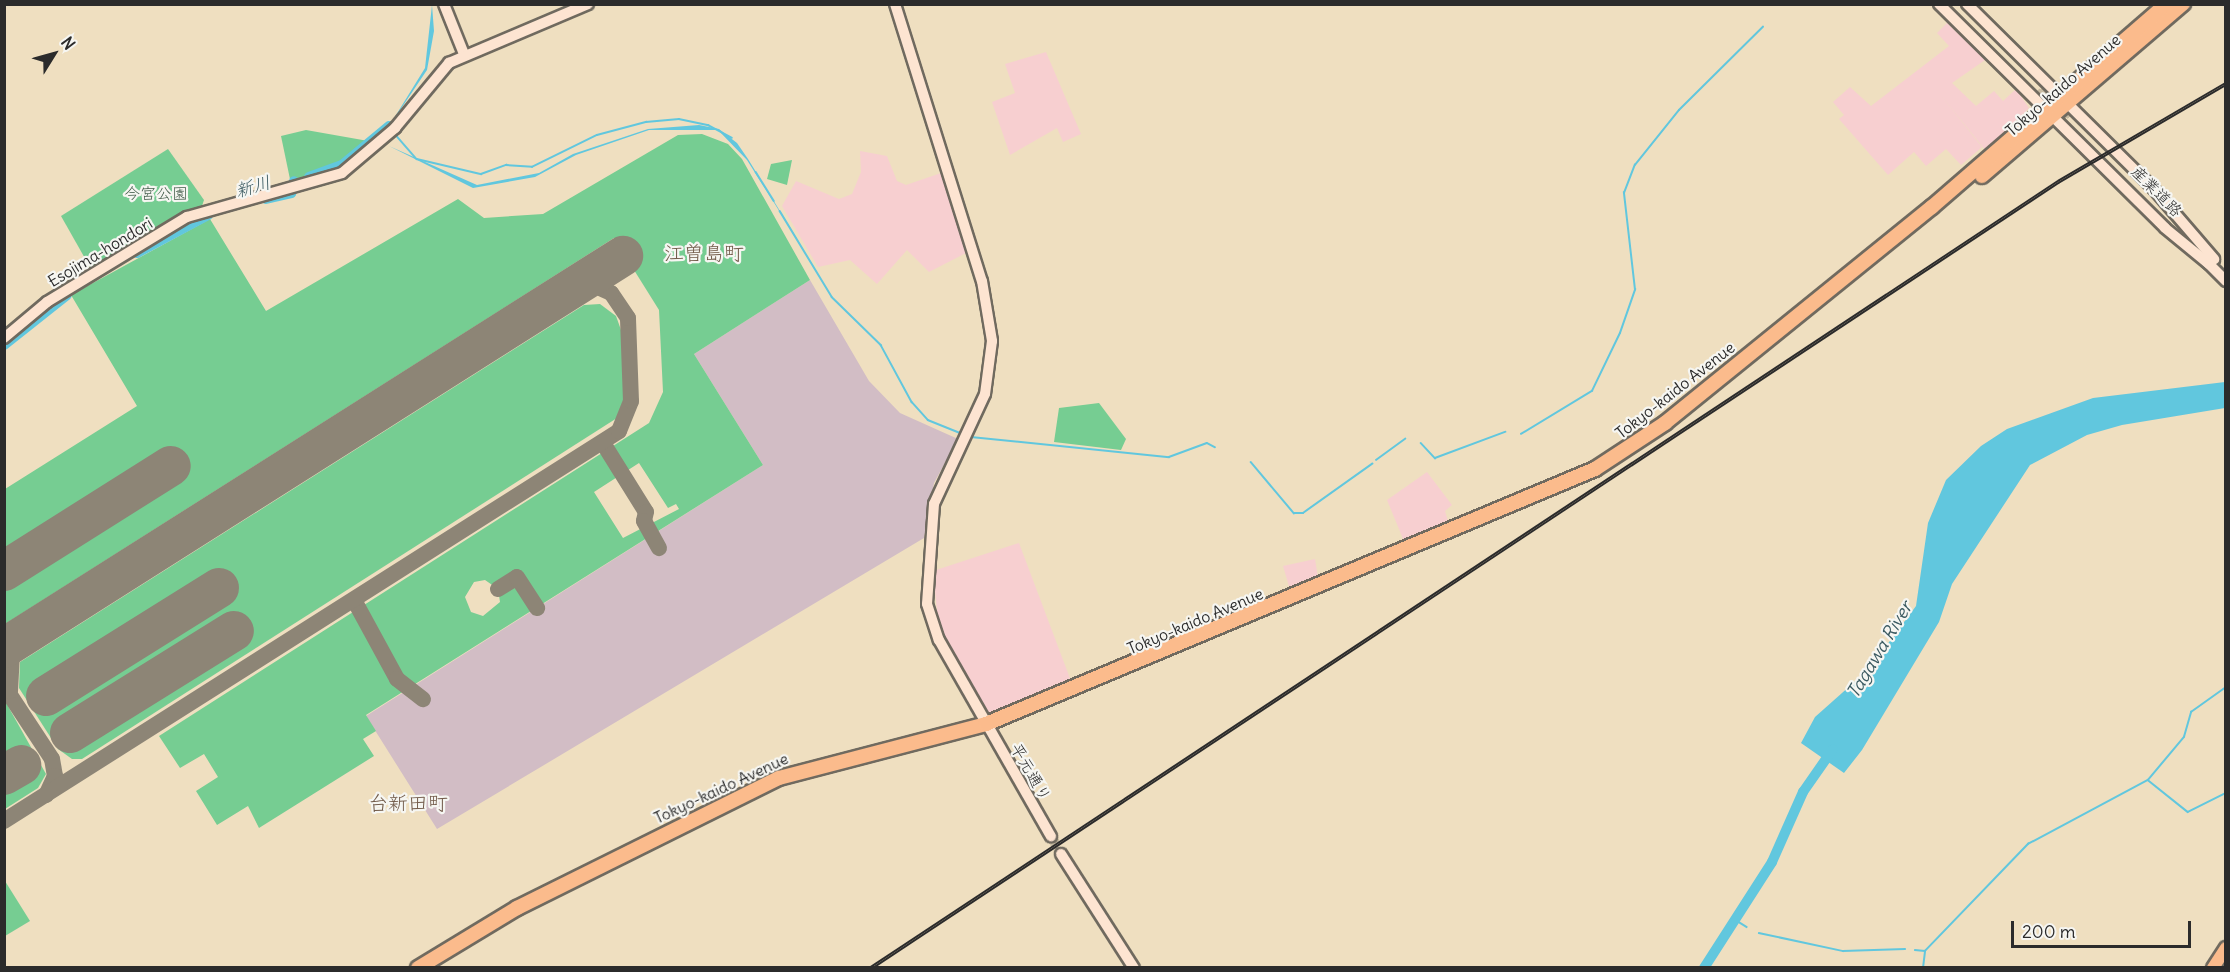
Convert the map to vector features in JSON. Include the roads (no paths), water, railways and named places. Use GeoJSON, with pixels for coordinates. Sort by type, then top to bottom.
{"type":"FeatureCollection","features":[{"type":"Feature","properties":{"kind":"highway","name":"Tokyo-kaido Avenue"},"geometry":{"type":"LineString","coordinates":[[2064,99],[2166,4]]}},
{"type":"Feature","properties":{"kind":"highway","name":"Tokyo-kaido Avenue"},"geometry":{"type":"LineString","coordinates":[[418,968],[517,908],[779,778],[986,724],[1595,469],[1665,423],[2182,4]]}},
{"type":"Feature","properties":{"kind":"main road"},"geometry":{"type":"LineString","coordinates":[[2213,968],[2226,948]]}},
{"type":"Feature","properties":{"kind":"street"},"geometry":{"type":"LineString","coordinates":[[444,4],[464,54]]}},
{"type":"Feature","properties":{"kind":"street","name":"Esojima-hondori"},"geometry":{"type":"LineString","coordinates":[[4,338],[47,302],[187,218],[342,173],[395,128],[436,74],[464,54],[588,4]]}},
{"type":"Feature","properties":{"kind":"street","name":"平元通り"},"geometry":{"type":"LineString","coordinates":[[895,4],[988,305],[992,341],[987,388],[940,482],[925,587],[939,640],[1051,836]]}},
{"type":"Feature","properties":{"kind":"street"},"geometry":{"type":"LineString","coordinates":[[1939,4],[2047,113],[2211,261]]}},
{"type":"Feature","properties":{"kind":"street"},"geometry":{"type":"LineString","coordinates":[[1947,4],[2039,90],[1959,4]]}},
{"type":"Feature","properties":{"kind":"street"},"geometry":{"type":"LineString","coordinates":[[1967,4],[2064,99],[2211,261]]}},
{"type":"Feature","properties":{"kind":"street","name":"産業道路"},"geometry":{"type":"LineString","coordinates":[[2070,119],[2211,261],[2226,281]]}},
{"type":"Feature","properties":{"kind":"street","name":"産業道路"},"geometry":{"type":"LineString","coordinates":[[2211,261],[2226,271]]}},
{"type":"Feature","properties":{"kind":"street"},"geometry":{"type":"LineString","coordinates":[[1061,854],[1134,968]]}},
{"type":"Feature","properties":{"kind":"water"},"geometry":{"type":"Polygon","coordinates":[[[432,5],[434,31],[427,70],[388,128],[425,68],[432,5]]]}},
{"type":"Feature","properties":{"kind":"water"},"geometry":{"type":"Polygon","coordinates":[[[699,125],[719,129],[737,143],[802,247],[747,160],[718,130],[649,130],[576,155],[535,177],[473,188],[389,146],[477,185],[539,173],[573,154],[648,129],[699,125]]]}},
{"type":"Feature","properties":{"kind":"water"},"geometry":{"type":"Polygon","coordinates":[[[2225,382],[2225,408],[2122,425],[2087,435],[2030,465],[1952,584],[1939,622],[1862,750],[1844,773],[1801,743],[1815,717],[1869,669],[1916,606],[1928,523],[1946,480],[1981,446],[2007,429],[2093,398],[2225,382]]]}},
{"type":"Feature","properties":{"kind":"waterway"},"geometry":{"type":"LineString","coordinates":[[1521,434],[1592,391],[1620,333],[1635,290],[1624,193],[1635,165],[1679,110],[1763,27]]}},
{"type":"Feature","properties":{"kind":"waterway"},"geometry":{"type":"LineString","coordinates":[[395,134],[417,159],[481,174],[506,165],[532,167],[597,135],[646,122],[679,119],[708,125],[732,138]]}},
{"type":"Feature","properties":{"kind":"waterway","name":"新川"},"geometry":{"type":"LineString","coordinates":[[309,177],[342,165],[389,126]]}},
{"type":"Feature","properties":{"kind":"waterway"},"geometry":{"type":"LineString","coordinates":[[756,172],[774,201]]}},
{"type":"Feature","properties":{"kind":"waterway","name":"新川"},"geometry":{"type":"LineString","coordinates":[[266,199],[291,193],[294,181]]}},
{"type":"Feature","properties":{"kind":"waterway"},"geometry":{"type":"LineString","coordinates":[[780,211],[832,297],[881,345],[912,402],[928,420],[961,433]]}},
{"type":"Feature","properties":{"kind":"waterway","name":"新川"},"geometry":{"type":"LineString","coordinates":[[137,253],[208,215]]}},
{"type":"Feature","properties":{"kind":"waterway","name":"新川"},"geometry":{"type":"LineString","coordinates":[[4,345],[67,295]]}},
{"type":"Feature","properties":{"kind":"waterway"},"geometry":{"type":"LineString","coordinates":[[1421,443],[1435,458],[1505,432]]}},
{"type":"Feature","properties":{"kind":"waterway"},"geometry":{"type":"LineString","coordinates":[[971,437],[1169,457],[1207,443],[1215,447]]}},
{"type":"Feature","properties":{"kind":"waterway"},"geometry":{"type":"LineString","coordinates":[[1376,460],[1405,439]]}},
{"type":"Feature","properties":{"kind":"waterway"},"geometry":{"type":"LineString","coordinates":[[1251,462],[1294,513],[1303,513],[1372,464]]}},
{"type":"Feature","properties":{"kind":"waterway"},"geometry":{"type":"LineString","coordinates":[[2148,780],[2184,737],[2191,712],[2226,687]]}},
{"type":"Feature","properties":{"kind":"waterway","name":"Tagawa River"},"geometry":{"type":"LineString","coordinates":[[1704,968],[1772,862],[1803,792],[1833,749]]}},
{"type":"Feature","properties":{"kind":"waterway"},"geometry":{"type":"LineString","coordinates":[[1915,950],[1925,951],[2028,844],[2148,780],[2188,812],[2226,793]]}},
{"type":"Feature","properties":{"kind":"waterway"},"geometry":{"type":"LineString","coordinates":[[1734,919],[1747,927]]}},
{"type":"Feature","properties":{"kind":"waterway"},"geometry":{"type":"LineString","coordinates":[[1759,933],[1843,951],[1905,949]]}},
{"type":"Feature","properties":{"kind":"waterway"},"geometry":{"type":"LineString","coordinates":[[1923,968],[1925,951]]}},
{"type":"Feature","properties":{"kind":"tunnel"},"geometry":{"type":"LineString","coordinates":[[2043,87],[2073,117]]}},
{"type":"Feature","properties":{"kind":"tunnel"},"geometry":{"type":"LineString","coordinates":[[2036,92],[2066,122]]}},
{"type":"Feature","properties":{"kind":"tunnel"},"geometry":{"type":"LineString","coordinates":[[1051,836],[1061,854]]}},
{"type":"Feature","properties":{"kind":"railway"},"geometry":{"type":"LineString","coordinates":[[871,968],[2058,182],[2226,84]]}},
{"type":"Feature","properties":{"kind":"district","name":"江曽島町"},"geometry":{"type":"Point","coordinates":[704,252]}},
{"type":"Feature","properties":{"kind":"district","name":"台新田町"},"geometry":{"type":"Point","coordinates":[408,802]}},
{"type":"Feature","properties":{"kind":"park label","name":"今宮公園"},"geometry":{"type":"Point","coordinates":[156,193]}}]}
